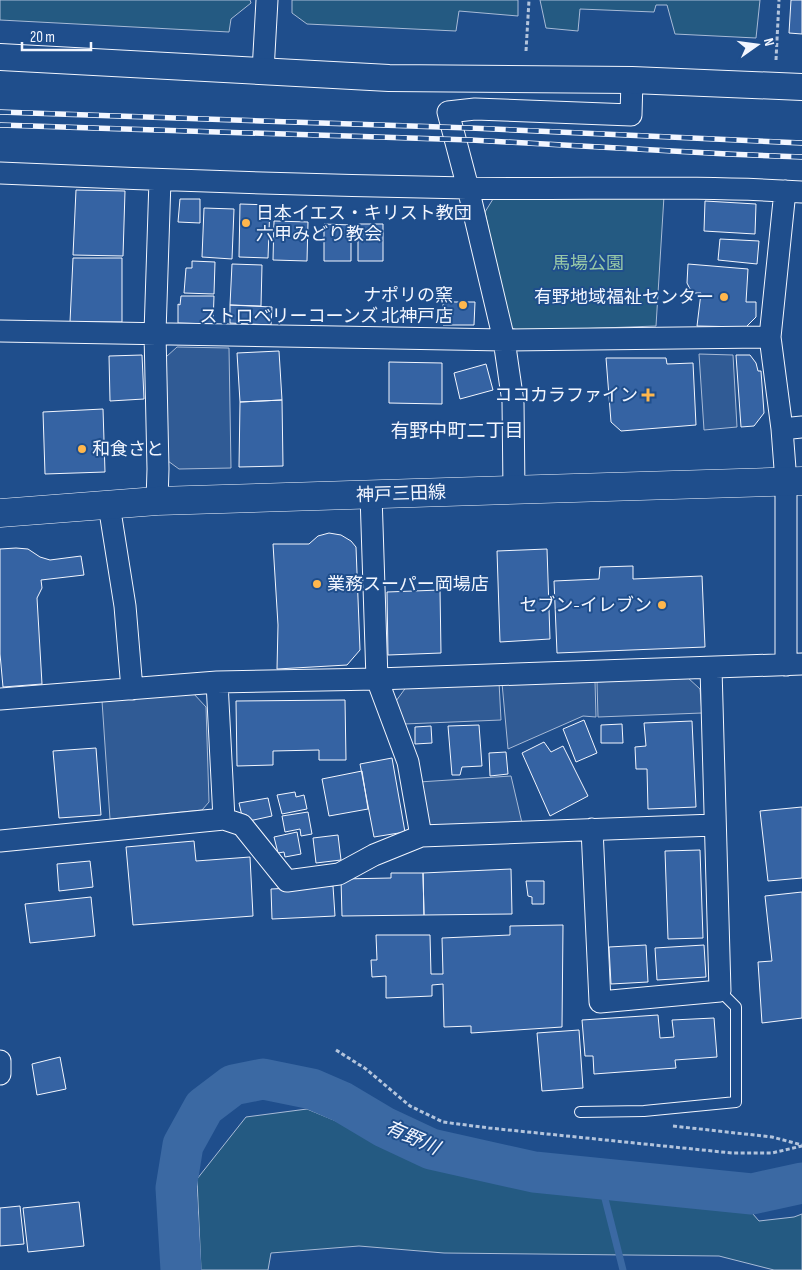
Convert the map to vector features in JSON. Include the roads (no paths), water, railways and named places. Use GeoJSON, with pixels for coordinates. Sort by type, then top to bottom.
{"type":"FeatureCollection","features":[{"type":"Feature","properties":{"kind":"main road","name":"神戸三田線"},"geometry":{"type":"LineString","coordinates":[[0,513],[157,501],[794,482]]}},
{"type":"Feature","properties":{"kind":"street"},"geometry":{"type":"LineString","coordinates":[[263,71],[267,0]]}},
{"type":"Feature","properties":{"kind":"street"},"geometry":{"type":"LineString","coordinates":[[0,57],[390,78],[632,80],[802,87]]}},
{"type":"Feature","properties":{"kind":"street"},"geometry":{"type":"LineString","coordinates":[[514,491],[513,402],[504,340],[448,112],[475,109],[631,115],[632,80]]}},
{"type":"Feature","properties":{"kind":"street"},"geometry":{"type":"LineString","coordinates":[[0,173],[160,180],[468,188],[794,191],[770,337],[792,428],[794,482],[794,664],[377,679],[217,682],[0,699]]}},
{"type":"Feature","properties":{"kind":"street"},"geometry":{"type":"LineString","coordinates":[[157,501],[155,333],[160,180]]}},
{"type":"Feature","properties":{"kind":"street"},"geometry":{"type":"LineString","coordinates":[[0,330],[504,340],[770,337]]}},
{"type":"Feature","properties":{"kind":"street"},"geometry":{"type":"LineString","coordinates":[[371,495],[377,679],[408,762],[421,836]]}},
{"type":"Feature","properties":{"kind":"street"},"geometry":{"type":"LineString","coordinates":[[109,505],[125,606],[132,689]]}},
{"type":"Feature","properties":{"kind":"street"},"geometry":{"type":"LineString","coordinates":[[592,829],[600,1002],[720,991],[711,668]]}},
{"type":"Feature","properties":{"kind":"street"},"geometry":{"type":"LineString","coordinates":[[217,682],[224,819]]}},
{"type":"Feature","properties":{"kind":"street"},"geometry":{"type":"LineString","coordinates":[[0,841],[224,819],[242,825],[287,880],[339,874],[374,855],[421,836],[714,825]]}},
{"type":"Feature","properties":{"kind":"lane"},"geometry":{"type":"LineString","coordinates":[[580,1112],[644,1111],[736,1102],[736,1007],[720,991]]}},
{"type":"Feature","properties":{"kind":"waterway","name":"有野川"},"geometry":{"type":"LineString","coordinates":[[181,1270],[176,1188],[183,1145],[204,1107],[233,1085],[263,1079],[312,1089],[342,1102],[384,1127],[431,1149],[534,1172],[752,1194],[802,1183]]}},
{"type":"Feature","properties":{"kind":"waterway"},"geometry":{"type":"LineString","coordinates":[[600,1179],[623,1270]]}},
{"type":"Feature","properties":{"kind":"railway"},"geometry":{"type":"LineString","coordinates":[[0,112],[470,128],[802,143]]}},
{"type":"Feature","properties":{"kind":"railway"},"geometry":{"type":"LineString","coordinates":[[0,125],[471,140],[802,157]]}},
{"type":"Feature","properties":{"kind":"place","name":"日本イエス・キリスト教団 六甲みどり教会"},"geometry":{"type":"Point","coordinates":[246,223]}},
{"type":"Feature","properties":{"kind":"place","name":"有野地域福祉センター"},"geometry":{"type":"Point","coordinates":[724,297]}},
{"type":"Feature","properties":{"kind":"place","name":"ナポリの窯 ストロベリーコーンズ 北神戸店"},"geometry":{"type":"Point","coordinates":[463,305]}},
{"type":"Feature","properties":{"kind":"place","name":"ココカラファイン"},"geometry":{"type":"Point","coordinates":[648,395]}},
{"type":"Feature","properties":{"kind":"place","name":"和食さと"},"geometry":{"type":"Point","coordinates":[82,449]}},
{"type":"Feature","properties":{"kind":"place","name":"業務スーパー岡場店"},"geometry":{"type":"Point","coordinates":[317,584]}},
{"type":"Feature","properties":{"kind":"place","name":"セブン-イレブン"},"geometry":{"type":"Point","coordinates":[662,605]}},
{"type":"Feature","properties":{"kind":"district","name":"有野中町二丁目"},"geometry":{"type":"Point","coordinates":[457,431]}},
{"type":"Feature","properties":{"kind":"park label","name":"馬場公園"},"geometry":{"type":"Point","coordinates":[588,263]}}]}
